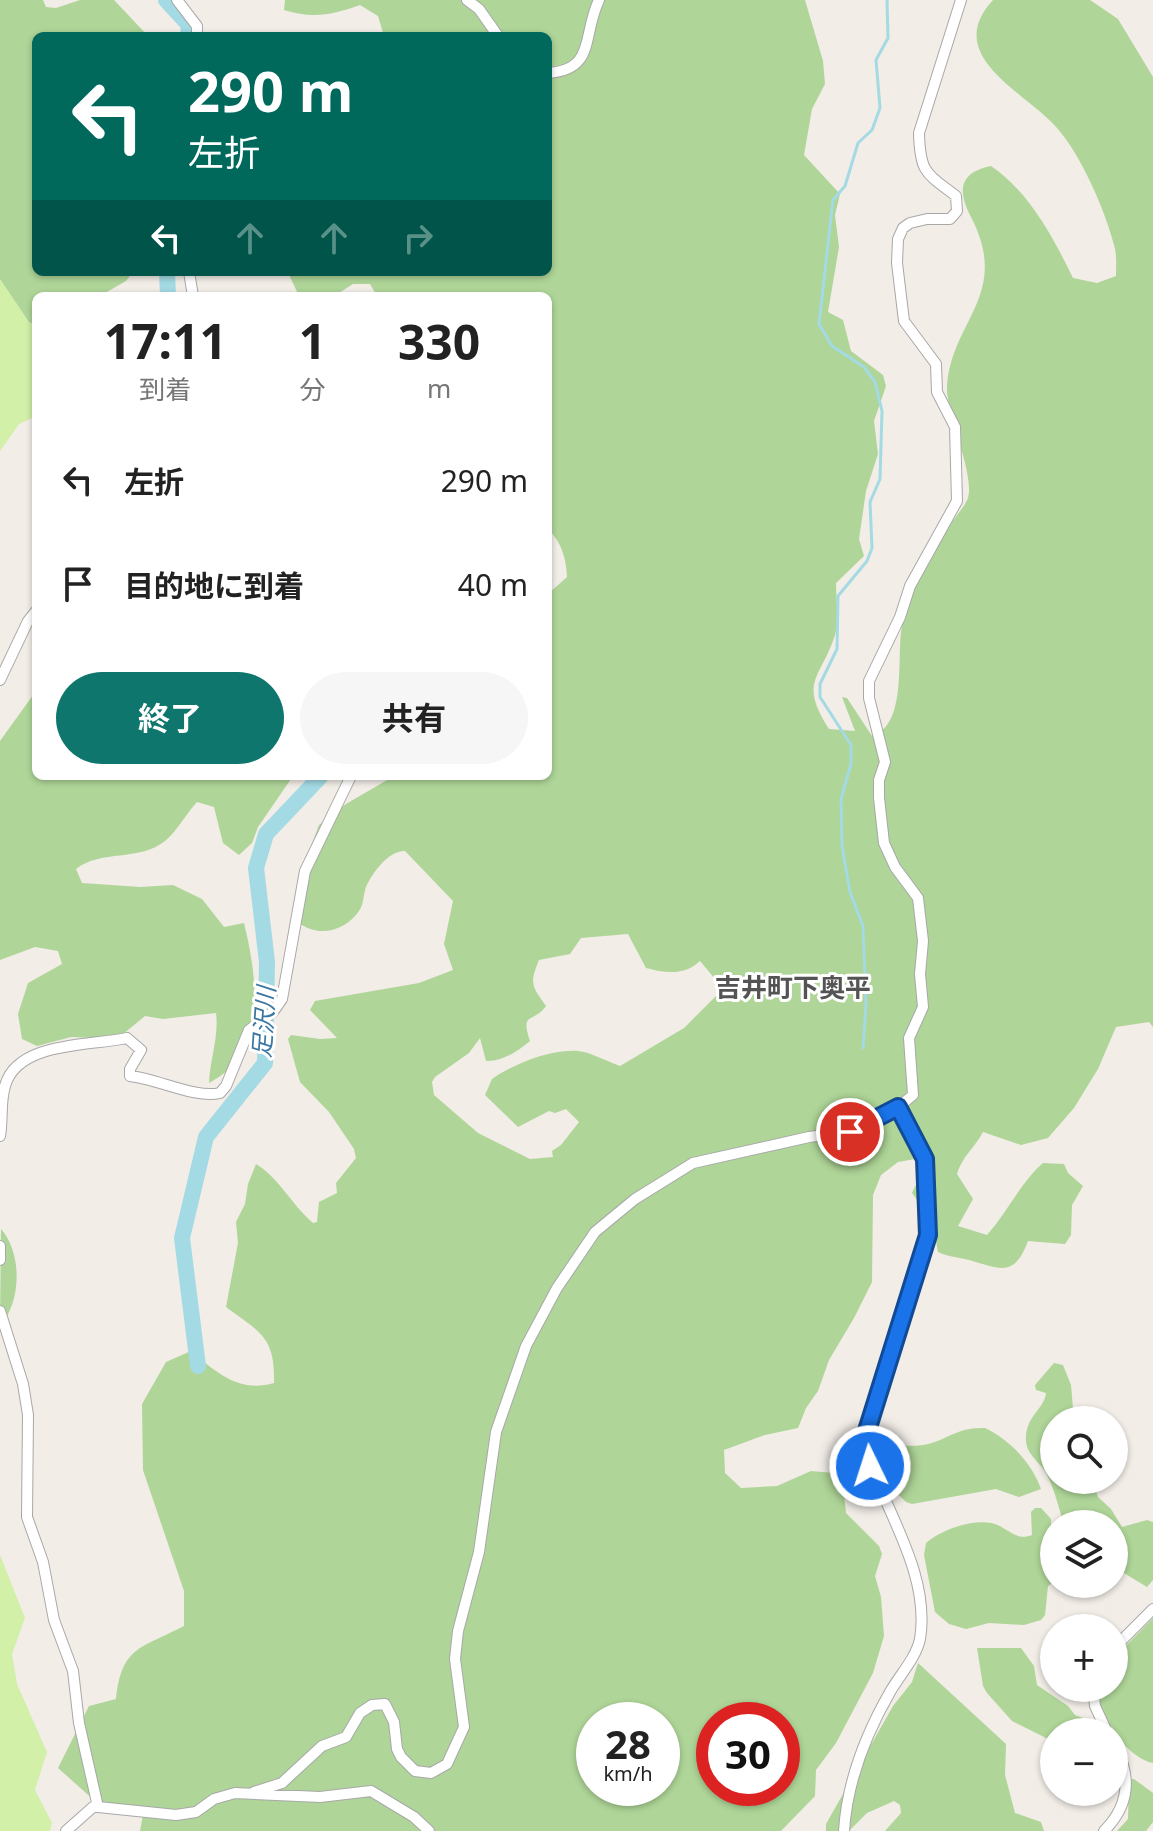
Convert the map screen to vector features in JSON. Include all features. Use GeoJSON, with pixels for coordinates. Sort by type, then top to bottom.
{"type":"FeatureCollection","features":[{"type":"Feature","properties":{"kind":"street"},"geometry":{"type":"LineString","coordinates":[[177,0],[197,26],[197,32]]}},
{"type":"Feature","properties":{"kind":"street"},"geometry":{"type":"LineString","coordinates":[[467,0],[479,9],[495,32]]}},
{"type":"Feature","properties":{"kind":"street"},"geometry":{"type":"LineString","coordinates":[[552,72],[574,68],[581,62],[590,20],[599,0]]}},
{"type":"Feature","properties":{"kind":"street"},"geometry":{"type":"LineString","coordinates":[[66,1831],[93,1807],[176,1815],[196,1812],[214,1799],[282,1783],[322,1746],[346,1737],[360,1713],[372,1705],[385,1704],[390,1710],[397,1749],[415,1771],[431,1773],[447,1764],[464,1727],[455,1659],[458,1631],[479,1552],[496,1432],[526,1346],[557,1288],[595,1232],[635,1199],[693,1163],[809,1137],[850,1132],[898,1107],[913,1095],[909,1038],[923,1007],[920,974],[923,941],[918,898],[895,867],[884,843],[879,780],[885,762],[869,698],[869,681],[900,617],[910,586],[957,501],[955,427],[937,392],[936,364],[904,321],[897,263],[898,239],[903,228],[910,223],[950,219],[957,211],[956,196],[925,173],[919,133],[961,0]]}},
{"type":"Feature","properties":{"kind":"street"},"geometry":{"type":"LineString","coordinates":[[0,680],[32,616]]}},
{"type":"Feature","properties":{"kind":"street"},"geometry":{"type":"LineString","coordinates":[[0,1136],[4,1078],[26,1060],[50,1049],[127,1038],[141,1050],[130,1069],[130,1076],[178,1085],[201,1094],[220,1093],[226,1086],[249,1030],[273,1012],[282,999],[305,871],[349,780]]}},
{"type":"Feature","properties":{"kind":"street"},"geometry":{"type":"LineString","coordinates":[[844,1831],[845,1814],[864,1747],[890,1693],[916,1651],[921,1628],[920,1603],[906,1546],[864,1447],[929,1227],[925,1159],[898,1107]]}},
{"type":"Feature","properties":{"kind":"street"},"geometry":{"type":"LineString","coordinates":[[0,1246],[0,1260]]}},
{"type":"Feature","properties":{"kind":"street"},"geometry":{"type":"LineString","coordinates":[[0,1311],[23,1384],[28,1415],[27,1517],[43,1562],[54,1620],[73,1671],[79,1723],[98,1807]]}},
{"type":"Feature","properties":{"kind":"street"},"geometry":{"type":"LineString","coordinates":[[1128,1634],[1153,1609]]}},
{"type":"Feature","properties":{"kind":"street"},"geometry":{"type":"LineString","coordinates":[[254,1792],[320,1797],[358,1790],[371,1791],[384,1796],[429,1831]]}},
{"type":"Feature","properties":{"kind":"street"},"geometry":{"type":"LineString","coordinates":[[1104,1831],[1121,1815],[1123,1806]]}},
{"type":"Feature","properties":{"kind":"green space"},"geometry":{"type":"Polygon","coordinates":[[[0,0],[43,0],[46,7],[56,8],[80,0],[114,0],[144,32],[32,32],[32,276],[130,276],[107,292],[32,292],[32,323],[0,279],[0,0]]]}},
{"type":"Feature","properties":{"kind":"green space"},"geometry":{"type":"Polygon","coordinates":[[[285,0],[805,0],[823,61],[825,84],[812,109],[804,155],[840,194],[835,215],[839,247],[828,312],[843,320],[851,351],[883,375],[886,386],[874,421],[878,454],[866,491],[859,539],[864,556],[836,583],[835,635],[815,680],[814,690],[820,713],[829,729],[855,731],[842,697],[847,698],[872,736],[883,729],[896,704],[900,639],[908,595],[968,498],[967,474],[950,411],[947,385],[958,342],[982,288],[985,268],[982,245],[964,201],[966,179],[980,169],[991,166],[1005,177],[1039,216],[1073,278],[1097,283],[1116,276],[1116,252],[1110,231],[1083,168],[1057,128],[994,72],[982,56],[977,39],[980,20],[993,0],[1090,0],[1118,19],[1153,77],[1153,1027],[1149,1022],[1116,1027],[1098,1069],[1074,1108],[1048,1138],[1021,1145],[983,1132],[959,1168],[957,1174],[973,1199],[958,1226],[987,1235],[1043,1163],[1064,1164],[1068,1173],[1083,1186],[1072,1205],[1071,1235],[1065,1244],[1028,1241],[1017,1261],[1005,1268],[938,1252],[932,1220],[912,1193],[932,1156],[898,1162],[881,1175],[873,1195],[872,1282],[829,1360],[818,1391],[806,1408],[798,1428],[765,1435],[724,1450],[725,1473],[741,1488],[777,1486],[811,1471],[834,1473],[843,1484],[846,1513],[879,1546],[882,1554],[875,1576],[881,1597],[884,1636],[873,1673],[836,1743],[816,1770],[815,1796],[781,1831],[140,1831],[144,1810],[95,1801],[58,1768],[89,1706],[116,1699],[123,1668],[136,1651],[184,1626],[184,1591],[143,1470],[142,1404],[166,1362],[191,1351],[219,1373],[239,1383],[274,1383],[272,1355],[264,1338],[226,1307],[238,1243],[236,1222],[245,1204],[248,1184],[256,1164],[272,1177],[313,1223],[317,1222],[319,1202],[337,1193],[336,1183],[356,1158],[354,1149],[329,1112],[300,1082],[288,1039],[291,1035],[337,1038],[310,1010],[315,1001],[419,983],[453,970],[444,944],[453,901],[405,851],[387,858],[377,869],[366,887],[361,908],[347,923],[323,931],[299,923],[303,868],[319,825],[346,804],[387,780],[552,780],[552,590],[567,577],[562,551],[552,534],[552,292],[375,292],[370,284],[353,284],[340,292],[297,292],[290,277],[552,276],[552,32],[383,32],[378,16],[360,5],[322,15],[284,10],[285,0]],[[628,934],[581,938],[570,954],[539,960],[534,984],[546,1006],[527,1021],[530,1041],[504,1058],[486,1061],[480,1038],[469,1053],[435,1077],[432,1082],[434,1095],[478,1133],[530,1159],[553,1157],[552,1151],[561,1145],[579,1122],[566,1109],[555,1113],[549,1111],[518,1127],[485,1095],[492,1079],[523,1062],[561,1052],[584,1052],[620,1066],[684,1028],[719,993],[721,986],[700,961],[681,971],[646,968],[628,934]]]}},
{"type":"Feature","properties":{"kind":"green space"},"geometry":{"type":"Polygon","coordinates":[[[0,279],[32,323],[32,418],[19,424],[0,451],[0,279]]]}},
{"type":"Feature","properties":{"kind":"green space"},"geometry":{"type":"Polygon","coordinates":[[[32,697],[32,780],[290,780],[258,827],[252,843],[239,855],[223,843],[214,807],[197,802],[165,841],[132,854],[97,859],[76,869],[82,883],[140,887],[173,885],[202,899],[224,927],[244,923],[254,989],[250,1033],[242,1053],[228,1069],[209,1083],[216,1013],[163,1019],[145,1016],[117,1039],[71,1037],[37,1046],[22,1039],[18,1014],[28,983],[62,964],[58,951],[35,947],[0,960],[0,741],[32,697]]]}},
{"type":"Feature","properties":{"kind":"green space"},"geometry":{"type":"Polygon","coordinates":[[[1,1229],[13,1251],[17,1278],[12,1305],[0,1326],[1,1229]]]}},
{"type":"Feature","properties":{"kind":"green space"},"geometry":{"type":"Polygon","coordinates":[[[1054,1363],[1063,1365],[1071,1385],[1073,1406],[1040,1406],[1046,1393],[1036,1390],[1035,1385],[1054,1363]]]}},
{"type":"Feature","properties":{"kind":"green space"},"geometry":{"type":"Polygon","coordinates":[[[1040,1406],[1040,1465],[1027,1448],[1029,1424],[1040,1406]]]}},
{"type":"Feature","properties":{"kind":"green space"},"geometry":{"type":"Polygon","coordinates":[[[975,1428],[985,1428],[1019,1453],[1032,1470],[1040,1489],[1019,1497],[996,1489],[912,1504],[906,1502],[866,1464],[866,1453],[873,1449],[923,1445],[975,1428]]]}},
{"type":"Feature","properties":{"kind":"green space"},"geometry":{"type":"Polygon","coordinates":[[[1055,1494],[1097,1494],[1112,1510],[1060,1510],[1055,1494]]]}},
{"type":"Feature","properties":{"kind":"green space"},"geometry":{"type":"Polygon","coordinates":[[[1035,1508],[1043,1510],[1040,1510],[1040,1598],[1047,1598],[1045,1614],[1040,1614],[1040,1620],[1024,1625],[989,1623],[966,1629],[949,1624],[935,1612],[924,1555],[926,1543],[948,1530],[983,1522],[1026,1537],[1032,1535],[1031,1512],[1035,1508]]]}},
{"type":"Feature","properties":{"kind":"green space"},"geometry":{"type":"Polygon","coordinates":[[[1147,1520],[1153,1522],[1153,1580],[1147,1587],[1128,1575],[1128,1525],[1147,1520]]]}},
{"type":"Feature","properties":{"kind":"green space"},"geometry":{"type":"Polygon","coordinates":[[[0,1555],[25,1618],[12,1654],[17,1684],[47,1752],[35,1790],[52,1823],[50,1831],[0,1831],[0,1555]]]}},
{"type":"Feature","properties":{"kind":"green space"},"geometry":{"type":"Polygon","coordinates":[[[1153,1618],[1153,1763],[1128,1748],[1128,1718],[1106,1718],[1099,1702],[1128,1702],[1128,1644],[1153,1618]]]}},
{"type":"Feature","properties":{"kind":"green space"},"geometry":{"type":"Polygon","coordinates":[[[977,1648],[1021,1648],[1034,1666],[1040,1687],[1040,1702],[1062,1702],[1083,1718],[1040,1718],[1040,1735],[1012,1721],[983,1686],[977,1648]]]}},
{"type":"Feature","properties":{"kind":"green space"},"geometry":{"type":"Polygon","coordinates":[[[918,1663],[1006,1744],[1005,1775],[1015,1813],[1041,1822],[1044,1831],[885,1831],[901,1813],[900,1805],[894,1801],[867,1813],[849,1831],[826,1831],[826,1824],[893,1706],[912,1682],[918,1663]]]}},
{"type":"Feature","properties":{"kind":"green space"},"geometry":{"type":"Polygon","coordinates":[[[1129,1779],[1134,1779],[1153,1793],[1153,1822],[1146,1831],[1117,1831],[1128,1819],[1129,1779]]]}},
{"type":"Feature","properties":{"kind":"waterway","name":"足沢川"},"geometry":{"type":"LineString","coordinates":[[166,0],[189,25],[188,32]]}},
{"type":"Feature","properties":{"kind":"waterway"},"geometry":{"type":"LineString","coordinates":[[863,1048],[866,1004],[863,926],[850,892],[842,846],[841,799],[851,764],[851,745],[820,697],[820,684],[837,649],[838,596],[867,561],[872,548],[870,502],[880,479],[882,411],[875,382],[864,367],[832,346],[819,324],[833,200],[845,186],[858,143],[872,130],[880,108],[876,60],[888,38],[887,0]]}},
{"type":"Feature","properties":{"kind":"waterway","name":"足沢川"},"geometry":{"type":"LineString","coordinates":[[167,276],[168,292]]}},
{"type":"Feature","properties":{"kind":"waterway","name":"足沢川"},"geometry":{"type":"LineString","coordinates":[[198,1366],[182,1238],[206,1137],[265,1063],[267,962],[256,868],[266,834],[317,780]]}},
{"type":"Feature","properties":{"kind":"district","name":"吉井町下奥平"},"geometry":{"type":"Point","coordinates":[793,987]}},
{"type":"Feature","properties":{"kind":"route"},"geometry":{"type":"LineString","coordinates":[[850,1132],[898,1107],[925,1159],[929,1202],[928,1235],[865,1437],[864,1447],[870,1466]]}}]}
